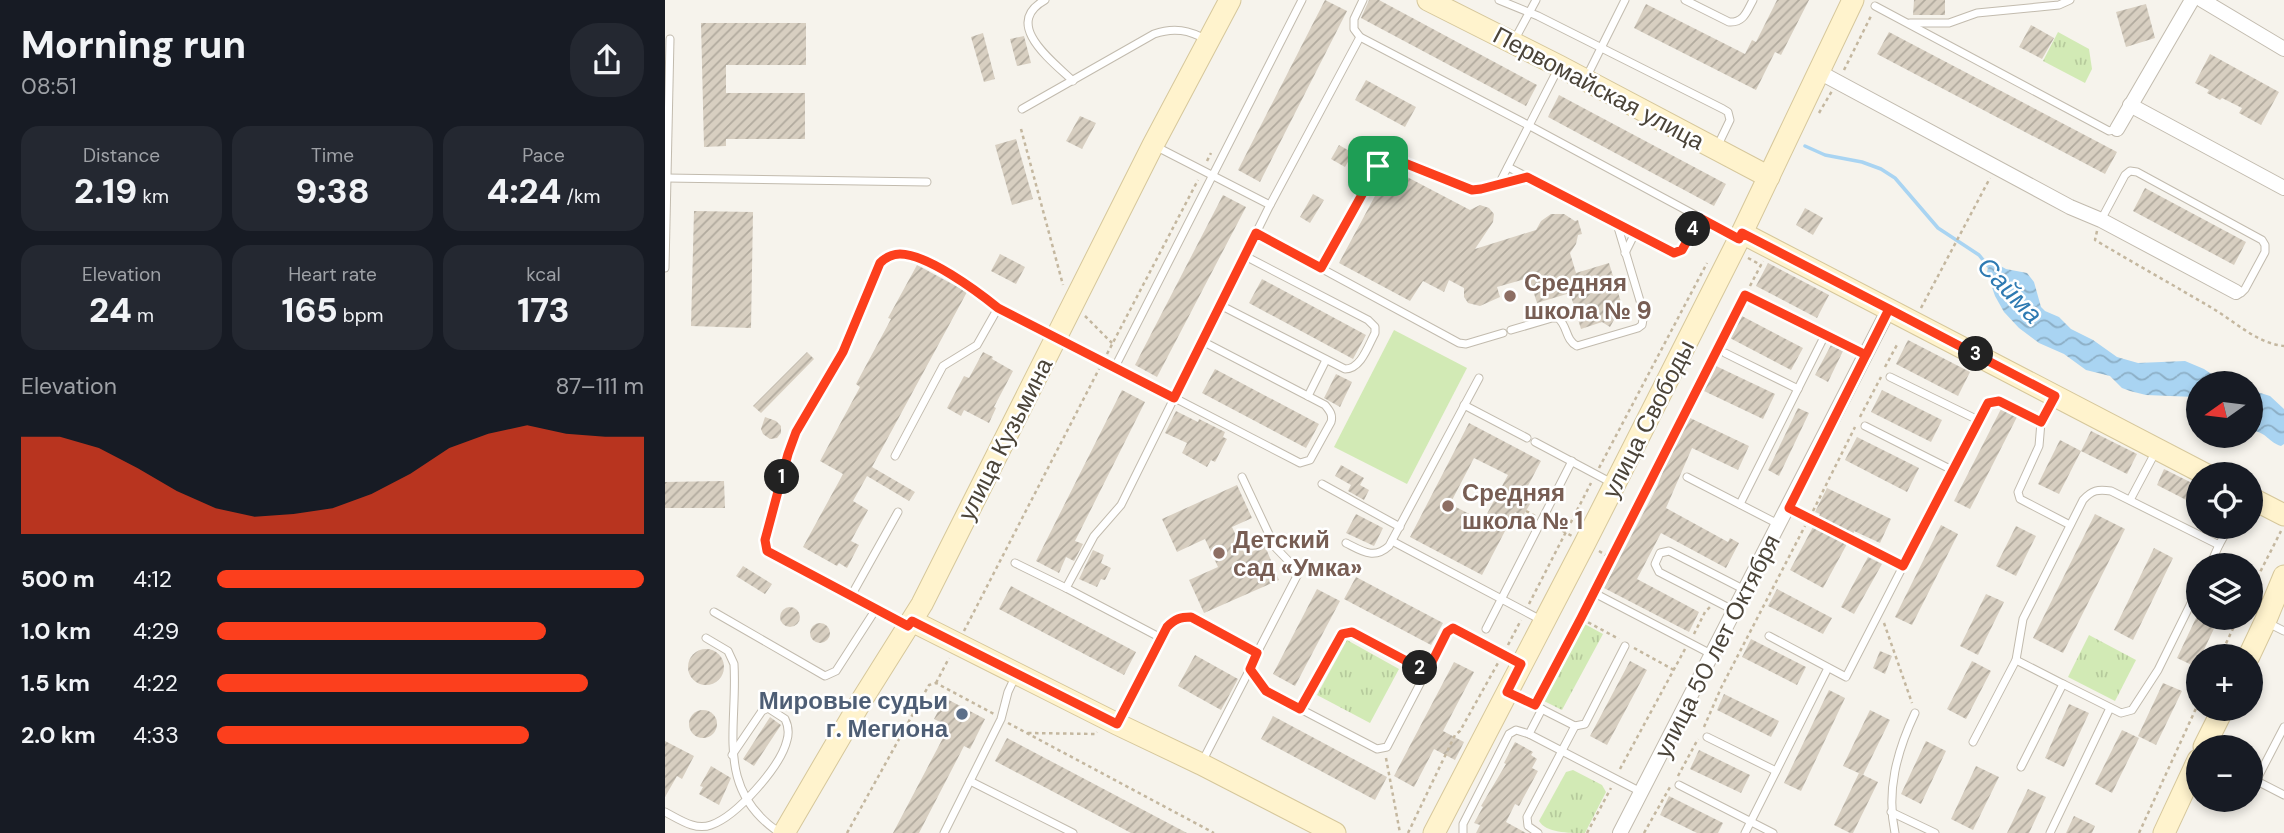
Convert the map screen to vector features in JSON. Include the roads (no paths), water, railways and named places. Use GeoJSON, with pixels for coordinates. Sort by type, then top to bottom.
{"type":"FeatureCollection","features":[{"type":"Feature","properties":{"kind":"street","name":"улица Кузьмина"},"geometry":{"type":"LineString","coordinates":[[782,833],[910,624],[1153,145],[1230,0]]}},
{"type":"Feature","properties":{"kind":"street","name":"Первомайская улица"},"geometry":{"type":"LineString","coordinates":[[1428,0],[1769,177]]}},
{"type":"Feature","properties":{"kind":"street","name":"улица Свободы"},"geometry":{"type":"LineString","coordinates":[[1434,833],[1507,692],[1512,660],[1534,617],[1585,544],[1769,177],[1828,77],[1853,0]]}},
{"type":"Feature","properties":{"kind":"street"},"geometry":{"type":"LineString","coordinates":[[2117,129],[2192,0]]}},
{"type":"Feature","properties":{"kind":"street"},"geometry":{"type":"LineString","coordinates":[[2202,0],[2284,49]]}},
{"type":"Feature","properties":{"kind":"street"},"geometry":{"type":"LineString","coordinates":[[1828,77],[2070,207],[2101,220],[2236,292]]}},
{"type":"Feature","properties":{"kind":"street"},"geometry":{"type":"LineString","coordinates":[[2130,105],[2284,188]]}},
{"type":"Feature","properties":{"kind":"street"},"geometry":{"type":"LineString","coordinates":[[1741,236],[1889,309],[2186,464]]}},
{"type":"Feature","properties":{"kind":"street","name":"улица 50 лет Октября"},"geometry":{"type":"LineString","coordinates":[[1621,833],[1889,309]]}},
{"type":"Feature","properties":{"kind":"street"},"geometry":{"type":"LineString","coordinates":[[2263,504],[2284,515]]}},
{"type":"Feature","properties":{"kind":"street"},"geometry":{"type":"LineString","coordinates":[[2260,644],[2275,627],[2284,576]]}},
{"type":"Feature","properties":{"kind":"street"},"geometry":{"type":"LineString","coordinates":[[910,624],[957,643],[1017,674],[1108,727],[1201,764],[1335,833]]}},
{"type":"Feature","properties":{"kind":"street"},"geometry":{"type":"LineString","coordinates":[[2164,833],[2186,786]]}},
{"type":"Feature","properties":{"kind":"lane"},"geometry":{"type":"LineString","coordinates":[[1045,0],[1031,11],[1029,30],[1038,47],[1073,80]]}},
{"type":"Feature","properties":{"kind":"lane"},"geometry":{"type":"LineString","coordinates":[[1115,367],[1302,0]]}},
{"type":"Feature","properties":{"kind":"lane"},"geometry":{"type":"LineString","coordinates":[[1363,0],[1354,19],[1354,29],[1360,37],[1700,218],[1741,236]]}},
{"type":"Feature","properties":{"kind":"lane"},"geometry":{"type":"LineString","coordinates":[[1499,0],[1728,112],[1730,120],[1716,149]]}},
{"type":"Feature","properties":{"kind":"lane"},"geometry":{"type":"LineString","coordinates":[[1513,43],[1536,0]]}},
{"type":"Feature","properties":{"kind":"lane"},"geometry":{"type":"LineString","coordinates":[[1585,80],[1625,0]]}},
{"type":"Feature","properties":{"kind":"lane"},"geometry":{"type":"LineString","coordinates":[[1685,0],[1736,23],[1745,16],[1753,0]]}},
{"type":"Feature","properties":{"kind":"lane"},"geometry":{"type":"LineString","coordinates":[[1906,23],[1949,23],[1977,13],[2059,5],[2070,0]]}},
{"type":"Feature","properties":{"kind":"lane"},"geometry":{"type":"LineString","coordinates":[[1875,6],[2109,131],[2117,129]]}},
{"type":"Feature","properties":{"kind":"lane"},"geometry":{"type":"LineString","coordinates":[[1022,109],[1154,34],[1186,30],[1208,40]]}},
{"type":"Feature","properties":{"kind":"lane"},"geometry":{"type":"LineString","coordinates":[[1066,588],[1094,536],[1121,505],[1270,205],[1360,37]]}},
{"type":"Feature","properties":{"kind":"lane"},"geometry":{"type":"LineString","coordinates":[[665,268],[670,39]]}},
{"type":"Feature","properties":{"kind":"lane"},"geometry":{"type":"LineString","coordinates":[[1499,184],[1559,66]]}},
{"type":"Feature","properties":{"kind":"lane"},"geometry":{"type":"LineString","coordinates":[[1153,145],[1270,205]]}},
{"type":"Feature","properties":{"kind":"lane"},"geometry":{"type":"LineString","coordinates":[[1321,268],[1373,171],[1383,162],[1397,160],[1472,190],[1527,177]]}},
{"type":"Feature","properties":{"kind":"lane"},"geometry":{"type":"LineString","coordinates":[[1508,167],[1677,253],[1682,250],[1700,218]]}},
{"type":"Feature","properties":{"kind":"lane"},"geometry":{"type":"LineString","coordinates":[[2101,220],[2125,175],[2130,171],[2137,172],[2262,240],[2265,252],[2245,289],[2241,293],[2236,292]]}},
{"type":"Feature","properties":{"kind":"lane"},"geometry":{"type":"LineString","coordinates":[[667,178],[927,182]]}},
{"type":"Feature","properties":{"kind":"lane"},"geometry":{"type":"LineString","coordinates":[[1256,233],[1459,343],[1470,343],[1558,318],[1563,323],[1570,342],[1577,346],[1642,325],[1644,314],[1616,224]]}},
{"type":"Feature","properties":{"kind":"lane"},"geometry":{"type":"LineString","coordinates":[[1625,253],[1635,233]]}},
{"type":"Feature","properties":{"kind":"lane"},"geometry":{"type":"LineString","coordinates":[[910,624],[769,553],[764,544],[791,446],[801,423],[843,352],[880,263],[899,254],[925,261],[976,290],[998,308],[1300,463],[1306,463],[1313,457],[1332,416],[1325,405],[1202,341]]}},
{"type":"Feature","properties":{"kind":"lane"},"geometry":{"type":"LineString","coordinates":[[1220,304],[1345,369],[1355,368],[1375,333],[1373,323],[1245,256]]}},
{"type":"Feature","properties":{"kind":"lane"},"geometry":{"type":"LineString","coordinates":[[1745,295],[1866,355]]}},
{"type":"Feature","properties":{"kind":"lane"},"geometry":{"type":"LineString","coordinates":[[895,456],[943,366],[977,345],[998,308]]}},
{"type":"Feature","properties":{"kind":"lane"},"geometry":{"type":"LineString","coordinates":[[1740,505],[1825,335]]}},
{"type":"Feature","properties":{"kind":"lane"},"geometry":{"type":"LineString","coordinates":[[1725,353],[1798,389]]}},
{"type":"Feature","properties":{"kind":"lane"},"geometry":{"type":"LineString","coordinates":[[1308,396],[1327,360]]}},
{"type":"Feature","properties":{"kind":"lane"},"geometry":{"type":"LineString","coordinates":[[1890,377],[1978,420]]}},
{"type":"Feature","properties":{"kind":"lane"},"geometry":{"type":"LineString","coordinates":[[1346,543],[1373,555],[1383,552],[1392,541],[1479,378]]}},
{"type":"Feature","properties":{"kind":"lane"},"geometry":{"type":"LineString","coordinates":[[2055,396],[2041,422],[2039,446],[2018,492],[2020,499],[2070,525]]}},
{"type":"Feature","properties":{"kind":"lane"},"geometry":{"type":"LineString","coordinates":[[1769,636],[1846,677],[1988,403],[1999,401],[2041,422]]}},
{"type":"Feature","properties":{"kind":"lane"},"geometry":{"type":"LineString","coordinates":[[1464,405],[1527,438]]}},
{"type":"Feature","properties":{"kind":"lane"},"geometry":{"type":"LineString","coordinates":[[1865,426],[1952,470]]}},
{"type":"Feature","properties":{"kind":"lane"},"geometry":{"type":"LineString","coordinates":[[1535,442],[1615,485]]}},
{"type":"Feature","properties":{"kind":"lane"},"geometry":{"type":"LineString","coordinates":[[2130,500],[2157,449]]}},
{"type":"Feature","properties":{"kind":"lane"},"geometry":{"type":"LineString","coordinates":[[1486,629],[1572,461]]}},
{"type":"Feature","properties":{"kind":"lane"},"geometry":{"type":"LineString","coordinates":[[1201,764],[1299,572],[1275,547],[1242,477]]}},
{"type":"Feature","properties":{"kind":"lane"},"geometry":{"type":"LineString","coordinates":[[1687,477],[1780,525]]}},
{"type":"Feature","properties":{"kind":"lane"},"geometry":{"type":"LineString","coordinates":[[1322,484],[1400,527]]}},
{"type":"Feature","properties":{"kind":"lane"},"geometry":{"type":"LineString","coordinates":[[1973,742],[2016,660],[2023,619],[2083,499],[2089,493],[2099,489],[2111,491],[2219,545]]}},
{"type":"Feature","properties":{"kind":"lane"},"geometry":{"type":"LineString","coordinates":[[1789,508],[1903,566]]}},
{"type":"Feature","properties":{"kind":"lane"},"geometry":{"type":"LineString","coordinates":[[851,596],[898,512]]}},
{"type":"Feature","properties":{"kind":"lane"},"geometry":{"type":"LineString","coordinates":[[2215,553],[2222,539]]}},
{"type":"Feature","properties":{"kind":"lane"},"geometry":{"type":"LineString","coordinates":[[1392,541],[1534,617]]}},
{"type":"Feature","properties":{"kind":"lane"},"geometry":{"type":"LineString","coordinates":[[1735,611],[1659,572],[1655,564],[1660,553],[1668,551],[1746,591]]}},
{"type":"Feature","properties":{"kind":"lane"},"geometry":{"type":"LineString","coordinates":[[1015,563],[1161,638]]}},
{"type":"Feature","properties":{"kind":"lane"},"geometry":{"type":"LineString","coordinates":[[1600,596],[1713,655]]}},
{"type":"Feature","properties":{"kind":"lane"},"geometry":{"type":"LineString","coordinates":[[714,612],[825,676],[836,671],[876,609]]}},
{"type":"Feature","properties":{"kind":"lane"},"geometry":{"type":"LineString","coordinates":[[2016,660],[2121,713],[2132,710],[2158,670],[2186,613]]}},
{"type":"Feature","properties":{"kind":"lane"},"geometry":{"type":"LineString","coordinates":[[1108,727],[1167,627],[1176,619],[1191,617],[1257,653]]}},
{"type":"Feature","properties":{"kind":"lane"},"geometry":{"type":"LineString","coordinates":[[1250,669],[1266,691],[1377,749],[1387,747],[1447,632],[1453,628],[1512,660]]}},
{"type":"Feature","properties":{"kind":"lane"},"geometry":{"type":"LineString","coordinates":[[1300,709],[1342,634],[1347,632],[1352,632],[1427,672]]}},
{"type":"Feature","properties":{"kind":"lane"},"geometry":{"type":"LineString","coordinates":[[706,638],[728,652],[734,664],[732,755],[737,776],[758,817],[782,833]]}},
{"type":"Feature","properties":{"kind":"lane"},"geometry":{"type":"LineString","coordinates":[[1507,692],[1575,726],[1585,724],[1625,646]]}},
{"type":"Feature","properties":{"kind":"lane"},"geometry":{"type":"LineString","coordinates":[[1745,833],[1828,668]]}},
{"type":"Feature","properties":{"kind":"lane"},"geometry":{"type":"LineString","coordinates":[[944,833],[1001,719],[1008,692],[1017,674]]}},
{"type":"Feature","properties":{"kind":"lane"},"geometry":{"type":"LineString","coordinates":[[2021,767],[2063,684]]}},
{"type":"Feature","properties":{"kind":"lane"},"geometry":{"type":"LineString","coordinates":[[1529,734],[1538,707]]}},
{"type":"Feature","properties":{"kind":"lane"},"geometry":{"type":"LineString","coordinates":[[665,812],[691,825],[709,825],[748,800],[787,743],[785,719],[768,708],[762,711],[732,755]]}},
{"type":"Feature","properties":{"kind":"lane"},"geometry":{"type":"LineString","coordinates":[[2050,833],[2110,708]]}},
{"type":"Feature","properties":{"kind":"lane"},"geometry":{"type":"LineString","coordinates":[[1895,833],[1890,802],[1900,745],[1915,713]]}},
{"type":"Feature","properties":{"kind":"lane"},"geometry":{"type":"LineString","coordinates":[[1538,833],[1528,826],[1527,817],[1575,726]]}},
{"type":"Feature","properties":{"kind":"lane"},"geometry":{"type":"LineString","coordinates":[[2263,762],[2284,727]]}},
{"type":"Feature","properties":{"kind":"lane"},"geometry":{"type":"LineString","coordinates":[[1463,833],[1463,824],[1509,734],[1516,730],[1529,734],[1642,792]]}},
{"type":"Feature","properties":{"kind":"lane"},"geometry":{"type":"LineString","coordinates":[[1707,737],[1776,771]]}},
{"type":"Feature","properties":{"kind":"lane"},"geometry":{"type":"LineString","coordinates":[[970,781],[1073,833]]}},
{"type":"Feature","properties":{"kind":"lane"},"geometry":{"type":"LineString","coordinates":[[1676,783],[1773,833]]}},
{"type":"Feature","properties":{"kind":"lane"},"geometry":{"type":"LineString","coordinates":[[2263,784],[2284,795]]}},
{"type":"Feature","properties":{"kind":"lane"},"geometry":{"type":"LineString","coordinates":[[1891,812],[1919,829],[1935,833]]}},
{"type":"Feature","properties":{"kind":"water"},"geometry":{"type":"Polygon","coordinates":[[[1995,263],[2006,269],[2027,273],[2034,282],[2041,307],[2045,311],[2059,317],[2071,329],[2117,357],[2138,363],[2185,361],[2207,371],[2186,371],[2186,397],[2146,395],[2122,388],[2110,376],[2086,370],[2019,328],[2004,312],[1995,296],[1987,273],[1988,266],[1995,263]]]}},
{"type":"Feature","properties":{"kind":"water"},"geometry":{"type":"Polygon","coordinates":[[[2263,394],[2270,396],[2284,409],[2284,444],[2281,446],[2263,434],[2263,394]]]}},
{"type":"Feature","properties":{"kind":"waterway","name":"Сайма"},"geometry":{"type":"LineString","coordinates":[[1805,146],[1825,155],[1862,162],[1895,178],[1938,228],[1979,255],[1988,266]]}},
{"type":"Feature","properties":{"kind":"place","name":"Средняя школа № 9"},"geometry":{"type":"Point","coordinates":[1510,296]}},
{"type":"Feature","properties":{"kind":"place","name":"Средняя школа № 1"},"geometry":{"type":"Point","coordinates":[1448,506]}},
{"type":"Feature","properties":{"kind":"place","name":"Детский сад «Умка»"},"geometry":{"type":"Point","coordinates":[1219,553]}},
{"type":"Feature","properties":{"kind":"place","name":"Мировые судьи г. Мегиона"},"geometry":{"type":"Point","coordinates":[962,714]}}]}
